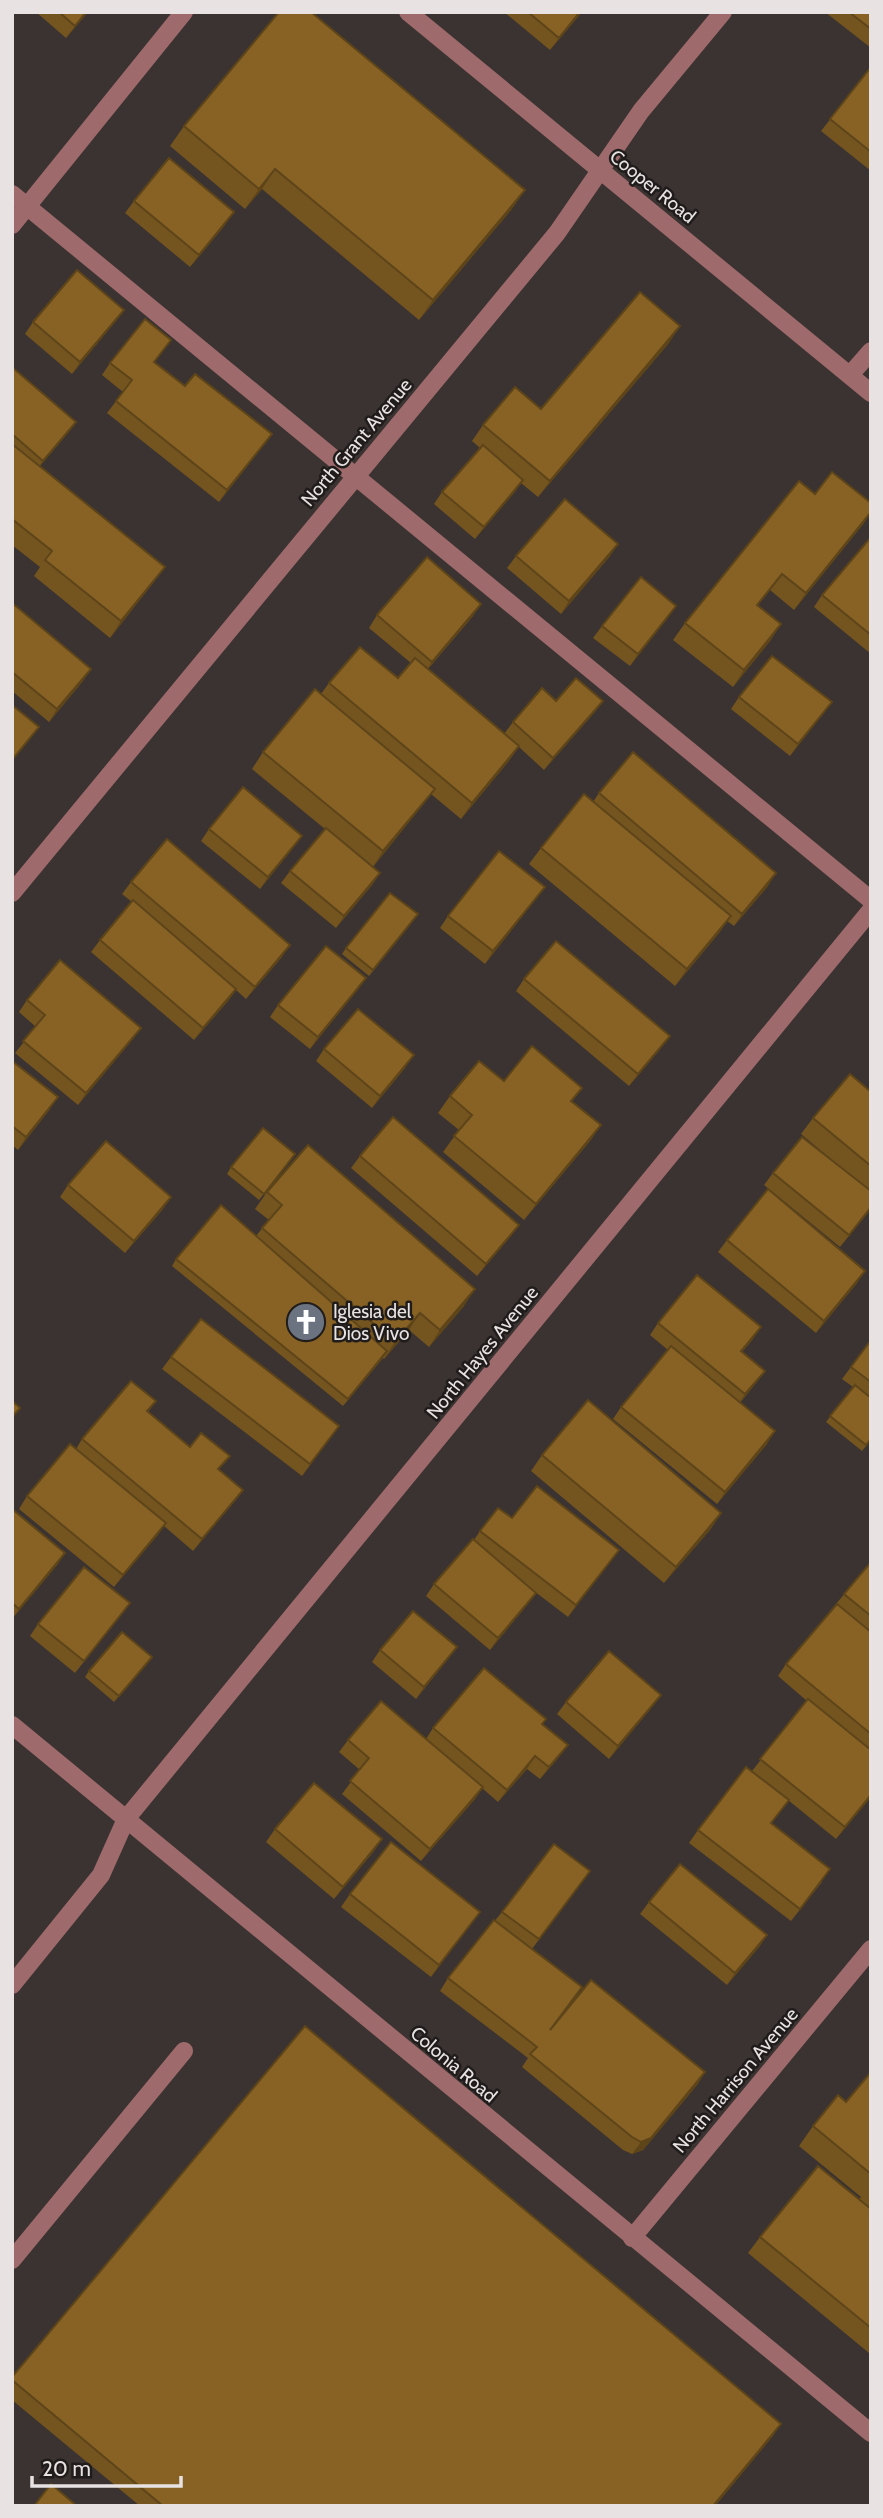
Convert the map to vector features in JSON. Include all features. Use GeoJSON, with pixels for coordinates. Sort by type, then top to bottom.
{"type":"FeatureCollection","features":[{"type":"Feature","properties":{"kind":"street"},"geometry":{"type":"LineString","coordinates":[[12,225],[184,12]]}},
{"type":"Feature","properties":{"kind":"street","name":"Cooper Road"},"geometry":{"type":"LineString","coordinates":[[408,12],[871,393]]}},
{"type":"Feature","properties":{"kind":"street","name":"North Grant Avenue"},"geometry":{"type":"LineString","coordinates":[[12,893],[556,233],[641,111],[723,12]]}},
{"type":"Feature","properties":{"kind":"street"},"geometry":{"type":"LineString","coordinates":[[12,194],[871,900]]}},
{"type":"Feature","properties":{"kind":"street"},"geometry":{"type":"LineString","coordinates":[[850,375],[871,351]]}},
{"type":"Feature","properties":{"kind":"street","name":"North Hayes Avenue"},"geometry":{"type":"LineString","coordinates":[[12,1985],[101,1875],[126,1819],[871,910]]}},
{"type":"Feature","properties":{"kind":"street","name":"Colonia Road"},"geometry":{"type":"LineString","coordinates":[[12,1725],[871,2433]]}},
{"type":"Feature","properties":{"kind":"street","name":"North Harrison Avenue"},"geometry":{"type":"LineString","coordinates":[[632,2238],[871,1949]]}},
{"type":"Feature","properties":{"kind":"street"},"geometry":{"type":"LineString","coordinates":[[12,2260],[184,2051]]}},
{"type":"Feature","properties":{"kind":"building"},"geometry":{"type":"Polygon","coordinates":[[[59,12],[86,12],[75,26],[59,12]]]}},
{"type":"Feature","properties":{"kind":"building"},"geometry":{"type":"Polygon","coordinates":[[[279,12],[311,12],[525,190],[433,300],[275,169],[259,189],[184,126],[279,12]]]}},
{"type":"Feature","properties":{"kind":"building"},"geometry":{"type":"Polygon","coordinates":[[[528,12],[580,12],[559,38],[528,12]]]}},
{"type":"Feature","properties":{"kind":"building"},"geometry":{"type":"Polygon","coordinates":[[[849,12],[871,12],[871,29],[849,12]]]}},
{"type":"Feature","properties":{"kind":"building"},"geometry":{"type":"Polygon","coordinates":[[[871,67],[871,152],[830,119],[871,67]]]}},
{"type":"Feature","properties":{"kind":"building"},"geometry":{"type":"Polygon","coordinates":[[[169,158],[234,212],[199,255],[134,201],[169,158]]]}},
{"type":"Feature","properties":{"kind":"building"},"geometry":{"type":"Polygon","coordinates":[[[77,270],[124,310],[80,362],[33,322],[77,270]]]}},
{"type":"Feature","properties":{"kind":"building"},"geometry":{"type":"Polygon","coordinates":[[[640,292],[680,326],[550,481],[483,425],[515,387],[541,409],[640,292]]]}},
{"type":"Feature","properties":{"kind":"building"},"geometry":{"type":"Polygon","coordinates":[[[145,319],[171,340],[154,362],[185,386],[195,374],[272,434],[227,490],[116,401],[132,380],[110,363],[145,319]]]}},
{"type":"Feature","properties":{"kind":"building"},"geometry":{"type":"Polygon","coordinates":[[[13,368],[76,422],[43,461],[12,434],[13,368]]]}},
{"type":"Feature","properties":{"kind":"building"},"geometry":{"type":"Polygon","coordinates":[[[12,444],[165,567],[121,621],[45,560],[52,551],[12,519],[12,444]]]}},
{"type":"Feature","properties":{"kind":"building"},"geometry":{"type":"Polygon","coordinates":[[[483,445],[523,480],[484,527],[442,492],[483,445]]]}},
{"type":"Feature","properties":{"kind":"building"},"geometry":{"type":"Polygon","coordinates":[[[832,472],[871,503],[871,512],[806,593],[782,574],[757,605],[781,624],[744,670],[685,623],[799,481],[815,494],[832,472]]]}},
{"type":"Feature","properties":{"kind":"building"},"geometry":{"type":"Polygon","coordinates":[[[565,499],[618,544],[569,601],[516,556],[565,499]]]}},
{"type":"Feature","properties":{"kind":"building"},"geometry":{"type":"Polygon","coordinates":[[[871,537],[871,635],[822,595],[871,537]]]}},
{"type":"Feature","properties":{"kind":"building"},"geometry":{"type":"Polygon","coordinates":[[[427,557],[481,604],[432,662],[377,615],[427,557]]]}},
{"type":"Feature","properties":{"kind":"building"},"geometry":{"type":"Polygon","coordinates":[[[641,577],[676,606],[638,654],[602,626],[641,577]]]}},
{"type":"Feature","properties":{"kind":"building"},"geometry":{"type":"Polygon","coordinates":[[[12,603],[91,669],[57,709],[12,672],[12,603]]]}},
{"type":"Feature","properties":{"kind":"building"},"geometry":{"type":"Polygon","coordinates":[[[360,647],[398,678],[415,658],[519,746],[472,803],[329,683],[360,647]]]}},
{"type":"Feature","properties":{"kind":"building"},"geometry":{"type":"Polygon","coordinates":[[[772,656],[832,702],[798,744],[739,697],[772,656]]]}},
{"type":"Feature","properties":{"kind":"building"},"geometry":{"type":"Polygon","coordinates":[[[576,678],[603,701],[553,758],[513,722],[542,688],[556,701],[576,678]]]}},
{"type":"Feature","properties":{"kind":"building"},"geometry":{"type":"Polygon","coordinates":[[[315,689],[435,789],[383,851],[263,752],[315,689]]]}},
{"type":"Feature","properties":{"kind":"building"},"geometry":{"type":"Polygon","coordinates":[[[12,705],[39,727],[12,760],[12,705]]]}},
{"type":"Feature","properties":{"kind":"building"},"geometry":{"type":"Polygon","coordinates":[[[633,752],[776,873],[742,914],[599,793],[633,752]]]}},
{"type":"Feature","properties":{"kind":"building"},"geometry":{"type":"Polygon","coordinates":[[[243,787],[302,836],[268,877],[209,829],[243,787]]]}},
{"type":"Feature","properties":{"kind":"building"},"geometry":{"type":"Polygon","coordinates":[[[584,794],[731,916],[687,969],[541,848],[584,794]]]}},
{"type":"Feature","properties":{"kind":"building"},"geometry":{"type":"Polygon","coordinates":[[[326,828],[380,873],[344,916],[290,871],[326,828]]]}},
{"type":"Feature","properties":{"kind":"building"},"geometry":{"type":"Polygon","coordinates":[[[167,839],[290,945],[255,987],[131,882],[167,839]]]}},
{"type":"Feature","properties":{"kind":"building"},"geometry":{"type":"Polygon","coordinates":[[[499,851],[545,887],[493,951],[448,916],[499,851]]]}},
{"type":"Feature","properties":{"kind":"building"},"geometry":{"type":"Polygon","coordinates":[[[390,893],[418,914],[373,970],[346,948],[390,893]]]}},
{"type":"Feature","properties":{"kind":"building"},"geometry":{"type":"Polygon","coordinates":[[[133,900],[236,989],[203,1028],[100,940],[133,900]]]}},
{"type":"Feature","properties":{"kind":"building"},"geometry":{"type":"Polygon","coordinates":[[[556,941],[670,1036],[638,1074],[524,979],[556,941]]]}},
{"type":"Feature","properties":{"kind":"building"},"geometry":{"type":"Polygon","coordinates":[[[326,946],[366,978],[318,1037],[278,1005],[326,946]]]}},
{"type":"Feature","properties":{"kind":"building"},"geometry":{"type":"Polygon","coordinates":[[[60,960],[141,1028],[86,1093],[23,1041],[45,1015],[27,1000],[60,960]]]}},
{"type":"Feature","properties":{"kind":"building"},"geometry":{"type":"Polygon","coordinates":[[[358,1009],[414,1055],[380,1096],[324,1049],[358,1009]]]}},
{"type":"Feature","properties":{"kind":"building"},"geometry":{"type":"Polygon","coordinates":[[[532,1046],[582,1088],[571,1101],[601,1125],[536,1204],[454,1136],[472,1115],[450,1096],[479,1061],[504,1081],[532,1046]]]}},
{"type":"Feature","properties":{"kind":"building"},"geometry":{"type":"Polygon","coordinates":[[[12,1061],[58,1097],[26,1137],[12,1126],[12,1061]]]}},
{"type":"Feature","properties":{"kind":"building"},"geometry":{"type":"Polygon","coordinates":[[[850,1074],[871,1092],[871,1166],[813,1118],[850,1074]]]}},
{"type":"Feature","properties":{"kind":"building"},"geometry":{"type":"Polygon","coordinates":[[[393,1117],[519,1225],[486,1264],[360,1156],[393,1117]]]}},
{"type":"Feature","properties":{"kind":"building"},"geometry":{"type":"Polygon","coordinates":[[[263,1128],[295,1154],[264,1194],[231,1167],[263,1128]]]}},
{"type":"Feature","properties":{"kind":"building"},"geometry":{"type":"Polygon","coordinates":[[[802,1137],[871,1191],[871,1207],[849,1235],[773,1173],[802,1137]]]}},
{"type":"Feature","properties":{"kind":"building"},"geometry":{"type":"Polygon","coordinates":[[[106,1141],[171,1197],[134,1241],[68,1185],[106,1141]]]}},
{"type":"Feature","properties":{"kind":"building"},"geometry":{"type":"Polygon","coordinates":[[[308,1145],[475,1289],[440,1330],[420,1313],[395,1342],[262,1228],[282,1205],[267,1192],[308,1145]]]}},
{"type":"Feature","properties":{"kind":"building"},"geometry":{"type":"Polygon","coordinates":[[[768,1189],[865,1271],[824,1321],[727,1240],[768,1189]]]}},
{"type":"Feature","properties":{"kind":"building"},"geometry":{"type":"Polygon","coordinates":[[[221,1205],[387,1351],[348,1399],[176,1259],[221,1205]]]}},
{"type":"Feature","properties":{"kind":"building"},"geometry":{"type":"Polygon","coordinates":[[[697,1275],[761,1327],[741,1351],[765,1371],[745,1394],[658,1323],[697,1275]]]}},
{"type":"Feature","properties":{"kind":"building"},"geometry":{"type":"Polygon","coordinates":[[[201,1319],[339,1426],[310,1464],[171,1357],[201,1319]]]}},
{"type":"Feature","properties":{"kind":"building"},"geometry":{"type":"Polygon","coordinates":[[[871,1340],[871,1382],[851,1367],[871,1340]]]}},
{"type":"Feature","properties":{"kind":"building"},"geometry":{"type":"Polygon","coordinates":[[[671,1346],[775,1431],[725,1492],[621,1407],[671,1346]]]}},
{"type":"Feature","properties":{"kind":"building"},"geometry":{"type":"Polygon","coordinates":[[[131,1381],[156,1401],[147,1411],[190,1447],[201,1433],[230,1456],[218,1469],[243,1490],[202,1539],[82,1439],[131,1381]]]}},
{"type":"Feature","properties":{"kind":"building"},"geometry":{"type":"Polygon","coordinates":[[[855,1385],[871,1398],[871,1439],[866,1445],[830,1416],[855,1385]]]}},
{"type":"Feature","properties":{"kind":"building"},"geometry":{"type":"Polygon","coordinates":[[[588,1400],[721,1513],[676,1567],[542,1455],[588,1400]]]}},
{"type":"Feature","properties":{"kind":"building"},"geometry":{"type":"Polygon","coordinates":[[[12,1401],[20,1408],[12,1417],[12,1401]]]}},
{"type":"Feature","properties":{"kind":"building"},"geometry":{"type":"Polygon","coordinates":[[[70,1444],[166,1523],[123,1575],[27,1496],[70,1444]]]}},
{"type":"Feature","properties":{"kind":"building"},"geometry":{"type":"Polygon","coordinates":[[[537,1486],[619,1550],[576,1605],[480,1531],[498,1508],[512,1518],[537,1486]]]}},
{"type":"Feature","properties":{"kind":"building"},"geometry":{"type":"Polygon","coordinates":[[[12,1509],[65,1553],[19,1609],[12,1603],[12,1509]]]}},
{"type":"Feature","properties":{"kind":"building"},"geometry":{"type":"Polygon","coordinates":[[[473,1539],[536,1593],[498,1638],[434,1584],[473,1539]]]}},
{"type":"Feature","properties":{"kind":"building"},"geometry":{"type":"Polygon","coordinates":[[[871,1562],[871,1616],[844,1594],[871,1562]]]}},
{"type":"Feature","properties":{"kind":"building"},"geometry":{"type":"Polygon","coordinates":[[[84,1567],[130,1603],[84,1661],[38,1624],[84,1567]]]}},
{"type":"Feature","properties":{"kind":"building"},"geometry":{"type":"Polygon","coordinates":[[[837,1604],[871,1632],[871,1734],[786,1664],[837,1604]]]}},
{"type":"Feature","properties":{"kind":"building"},"geometry":{"type":"Polygon","coordinates":[[[413,1611],[457,1647],[424,1687],[380,1650],[413,1611]]]}},
{"type":"Feature","properties":{"kind":"building"},"geometry":{"type":"Polygon","coordinates":[[[122,1632],[152,1657],[119,1696],[89,1671],[122,1632]]]}},
{"type":"Feature","properties":{"kind":"building"},"geometry":{"type":"Polygon","coordinates":[[[609,1651],[661,1695],[618,1746],[566,1702],[609,1651]]]}},
{"type":"Feature","properties":{"kind":"building"},"geometry":{"type":"Polygon","coordinates":[[[484,1668],[546,1719],[542,1724],[568,1745],[549,1767],[535,1756],[507,1790],[433,1728],[484,1668]]]}},
{"type":"Feature","properties":{"kind":"building"},"geometry":{"type":"Polygon","coordinates":[[[808,1699],[871,1750],[871,1795],[845,1827],[760,1759],[808,1699]]]}},
{"type":"Feature","properties":{"kind":"building"},"geometry":{"type":"Polygon","coordinates":[[[381,1701],[483,1787],[430,1849],[350,1781],[369,1758],[348,1740],[381,1701]]]}},
{"type":"Feature","properties":{"kind":"building"},"geometry":{"type":"Polygon","coordinates":[[[746,1767],[789,1800],[771,1823],[830,1869],[800,1909],[698,1830],[746,1767]]]}},
{"type":"Feature","properties":{"kind":"building"},"geometry":{"type":"Polygon","coordinates":[[[314,1783],[382,1839],[343,1887],[275,1829],[314,1783]]]}},
{"type":"Feature","properties":{"kind":"building"},"geometry":{"type":"Polygon","coordinates":[[[391,1842],[480,1912],[439,1965],[350,1894],[391,1842]]]}},
{"type":"Feature","properties":{"kind":"building"},"geometry":{"type":"Polygon","coordinates":[[[554,1844],[590,1871],[539,1939],[502,1912],[554,1844]]]}},
{"type":"Feature","properties":{"kind":"building"},"geometry":{"type":"Polygon","coordinates":[[[680,1864],[767,1935],[735,1973],[649,1902],[680,1864]]]}},
{"type":"Feature","properties":{"kind":"building"},"geometry":{"type":"Polygon","coordinates":[[[494,1920],[582,1987],[550,2030],[591,1980],[705,2072],[651,2138],[641,2142],[632,2137],[530,2054],[537,2047],[448,1978],[494,1920]]]}},
{"type":"Feature","properties":{"kind":"building"},"geometry":{"type":"Polygon","coordinates":[[[305,2026],[781,2424],[713,2506],[163,2506],[12,2380],[305,2026]]]}},
{"type":"Feature","properties":{"kind":"building"},"geometry":{"type":"Polygon","coordinates":[[[871,2072],[871,2174],[813,2126],[838,2095],[846,2102],[871,2072]]]}},
{"type":"Feature","properties":{"kind":"building"},"geometry":{"type":"Polygon","coordinates":[[[818,2166],[871,2209],[871,2328],[760,2237],[818,2166]]]}},
{"type":"Feature","properties":{"kind":"building"},"geometry":{"type":"Polygon","coordinates":[[[51,2484],[77,2506],[34,2506],[51,2484]]]}},
{"type":"Feature","properties":{"kind":"place","name":"Iglesia del Dios Vivo"},"geometry":{"type":"Point","coordinates":[306,1322]}}]}
